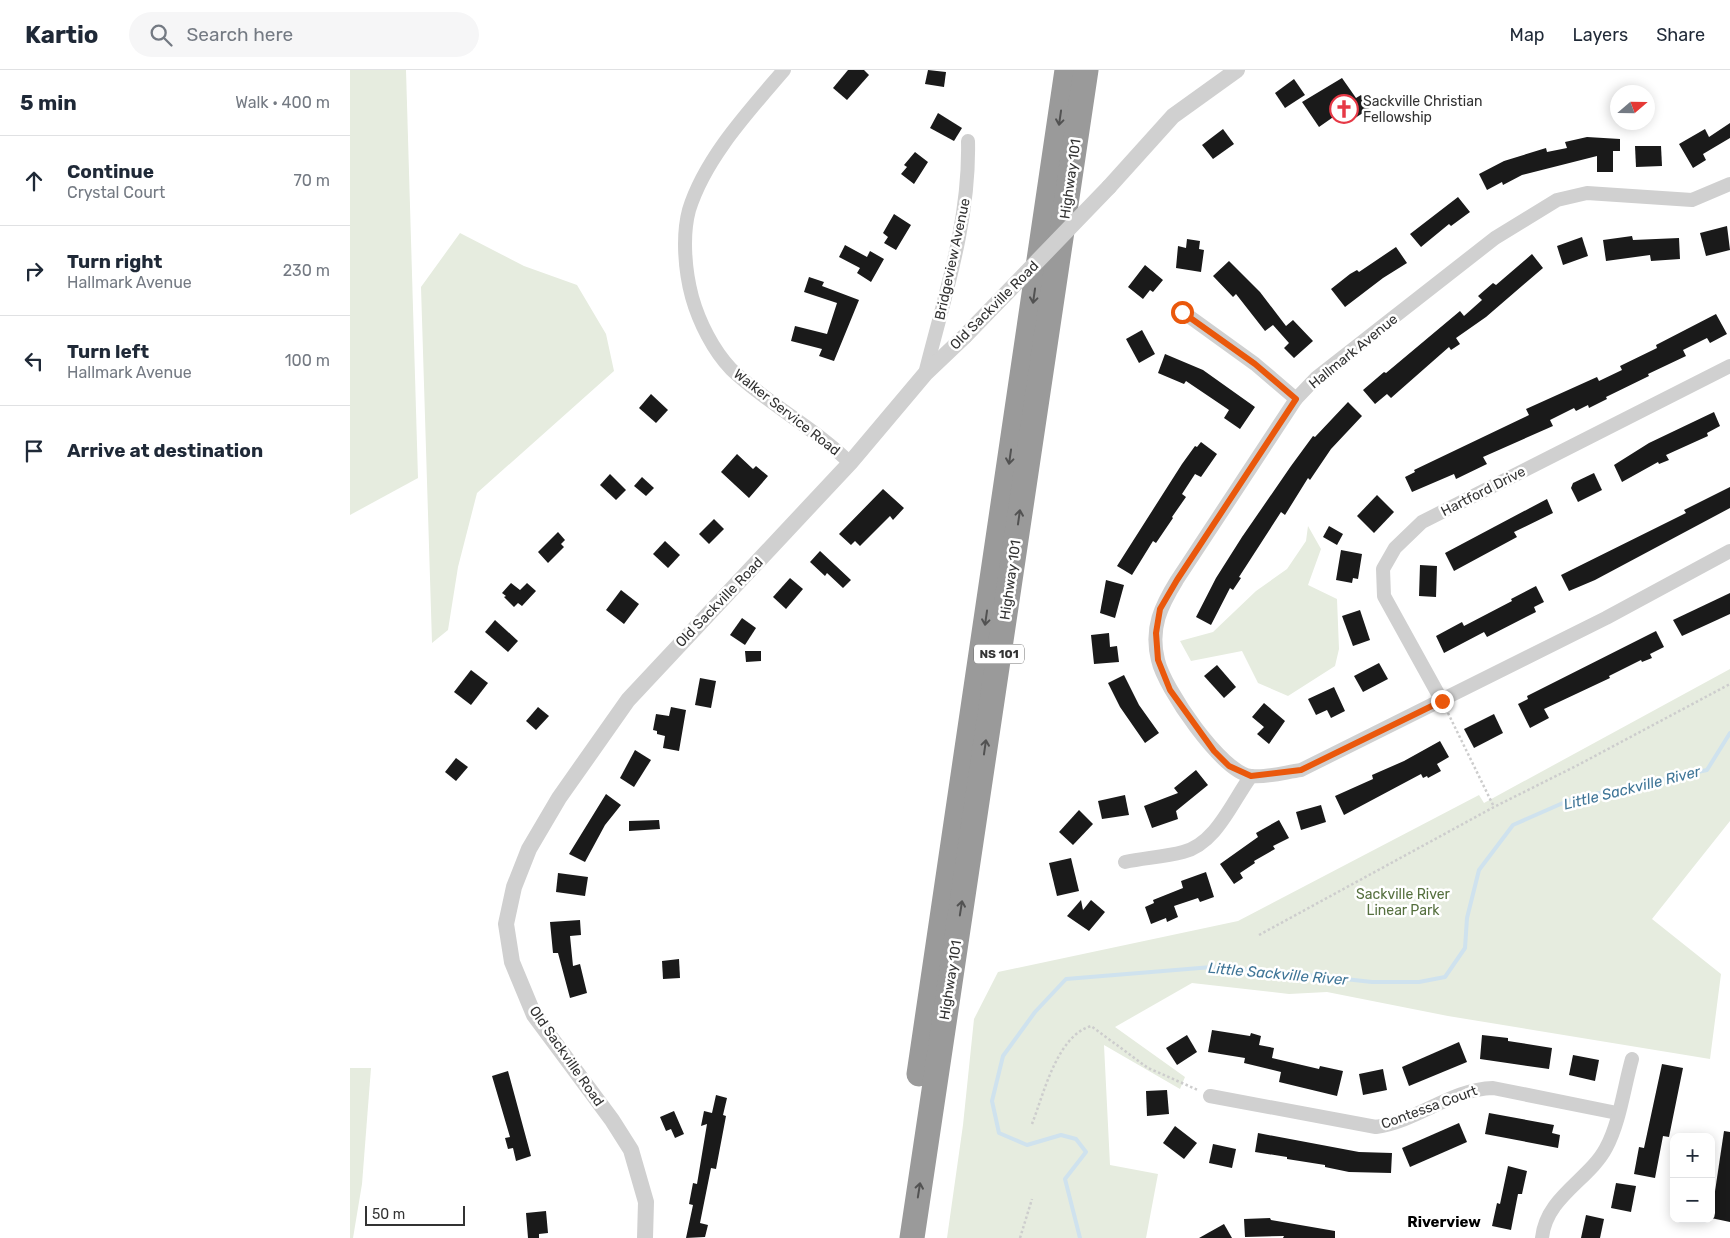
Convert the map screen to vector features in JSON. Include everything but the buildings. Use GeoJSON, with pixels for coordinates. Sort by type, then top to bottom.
{"type":"FeatureCollection","features":[{"type":"Feature","properties":{"kind":"highway","name":"Highway 101"},"geometry":{"type":"LineString","coordinates":[[894,1238],[1067,70]]}},
{"type":"Feature","properties":{"kind":"highway","name":"Highway 101"},"geometry":{"type":"LineString","coordinates":[[912,1238],[1086,70]]}},
{"type":"Feature","properties":{"kind":"street","name":"Walker Service Road"},"geometry":{"type":"LineString","coordinates":[[784,70],[719,150],[689,211],[686,254],[689,286],[696,313],[710,340],[731,368],[850,463]]}},
{"type":"Feature","properties":{"kind":"street","name":"Old Sackville Road"},"geometry":{"type":"LineString","coordinates":[[645,1238],[646,1202],[631,1150],[612,1120],[534,1015],[512,962],[506,924],[514,887],[529,849],[559,798],[628,700],[850,463],[925,374],[965,336],[1109,187],[1173,116],[1237,70]]}},
{"type":"Feature","properties":{"kind":"street","name":"Bridgeview Avenue"},"geometry":{"type":"LineString","coordinates":[[925,374],[965,210],[968,141]]}},
{"type":"Feature","properties":{"kind":"street","name":"Hallmark Avenue"},"geometry":{"type":"LineString","coordinates":[[1251,776],[1229,766],[1214,751],[1170,690],[1158,660],[1156,633],[1160,609],[1177,580],[1296,399],[1316,378],[1495,238],[1557,200],[1587,193],[1692,200],[1730,184]]}},
{"type":"Feature","properties":{"kind":"street"},"geometry":{"type":"LineString","coordinates":[[1182,312],[1255,364],[1296,399]]}},
{"type":"Feature","properties":{"kind":"street","name":"Hartford Drive"},"geometry":{"type":"LineString","coordinates":[[1442,701],[1384,596],[1383,568],[1395,548],[1422,522],[1730,366]]}},
{"type":"Feature","properties":{"kind":"street"},"geometry":{"type":"LineString","coordinates":[[1125,862],[1184,852],[1202,843],[1216,831],[1235,797],[1251,776],[1301,770],[1606,618],[1730,551]]}},
{"type":"Feature","properties":{"kind":"street"},"geometry":{"type":"LineString","coordinates":[[1542,1238],[1542,1232],[1557,1203],[1597,1162],[1606,1148],[1632,1059]]}},
{"type":"Feature","properties":{"kind":"street","name":"Contessa Court"},"geometry":{"type":"LineString","coordinates":[[1210,1096],[1376,1127],[1397,1122],[1466,1091],[1480,1088],[1493,1088],[1617,1113]]}},
{"type":"Feature","properties":{"kind":"path"},"geometry":{"type":"LineString","coordinates":[[1259,935],[1494,807],[1578,765],[1730,684]]}},
{"type":"Feature","properties":{"kind":"path"},"geometry":{"type":"LineString","coordinates":[[1442,701],[1494,807]]}},
{"type":"Feature","properties":{"kind":"path"},"geometry":{"type":"LineString","coordinates":[[1032,1124],[1059,1054],[1082,1029],[1091,1026],[1148,1068],[1210,1096]]}},
{"type":"Feature","properties":{"kind":"path"},"geometry":{"type":"LineString","coordinates":[[1020,1238],[1032,1199]]}},
{"type":"Feature","properties":{"kind":"green space"},"geometry":{"type":"Polygon","coordinates":[[[350,70],[406,70],[418,478],[350,515],[350,70]]]}},
{"type":"Feature","properties":{"kind":"green space"},"geometry":{"type":"Polygon","coordinates":[[[460,233],[524,266],[577,285],[606,334],[614,371],[477,493],[458,567],[448,630],[432,643],[421,287],[460,233]]]}},
{"type":"Feature","properties":{"kind":"green space"},"geometry":{"type":"Polygon","coordinates":[[[1308,526],[1321,549],[1308,585],[1337,599],[1339,649],[1335,666],[1288,696],[1258,683],[1242,651],[1191,661],[1180,641],[1213,632],[1256,591],[1287,569],[1306,541],[1308,526]]]}},
{"type":"Feature","properties":{"kind":"green space","name":"Sackville River Linear Park"},"geometry":{"type":"Polygon","coordinates":[[[1730,669],[1730,821],[1652,919],[1721,974],[1710,1059],[1448,1016],[1327,992],[1289,994],[1192,983],[1115,1027],[1185,1077],[1180,1089],[1104,1045],[1110,1165],[1158,1174],[1146,1238],[947,1238],[963,1125],[974,1019],[998,972],[1238,921],[1479,795],[1484,803],[1730,669]]]}},
{"type":"Feature","properties":{"kind":"green space"},"geometry":{"type":"Polygon","coordinates":[[[350,1068],[371,1068],[362,1184],[353,1238],[350,1238],[350,1068]]]}},
{"type":"Feature","properties":{"kind":"waterway","name":"Little Sackville River"},"geometry":{"type":"LineString","coordinates":[[1080,1238],[1065,1179],[1086,1152],[1076,1139],[1061,1135],[1027,1145],[999,1133],[992,1101],[1003,1056],[1035,1012],[1066,979],[1212,967],[1372,982],[1419,982],[1445,977],[1465,948],[1467,918],[1479,870],[1513,825],[1572,799],[1707,770],[1730,733]]}},
{"type":"Feature","properties":{"kind":"place","name":"Sackville Christian Fellowship"},"geometry":{"type":"Point","coordinates":[1344,109]}},
{"type":"Feature","properties":{"kind":"district","name":"Riverview"},"geometry":{"type":"Point","coordinates":[1444,1222]}},
{"type":"Feature","properties":{"kind":"route"},"geometry":{"type":"LineString","coordinates":[[1182,312],[1255,364],[1296,399],[1160,609],[1156,633],[1158,660],[1170,690],[1214,751],[1229,766],[1251,776],[1301,770],[1442,701]]}}]}
